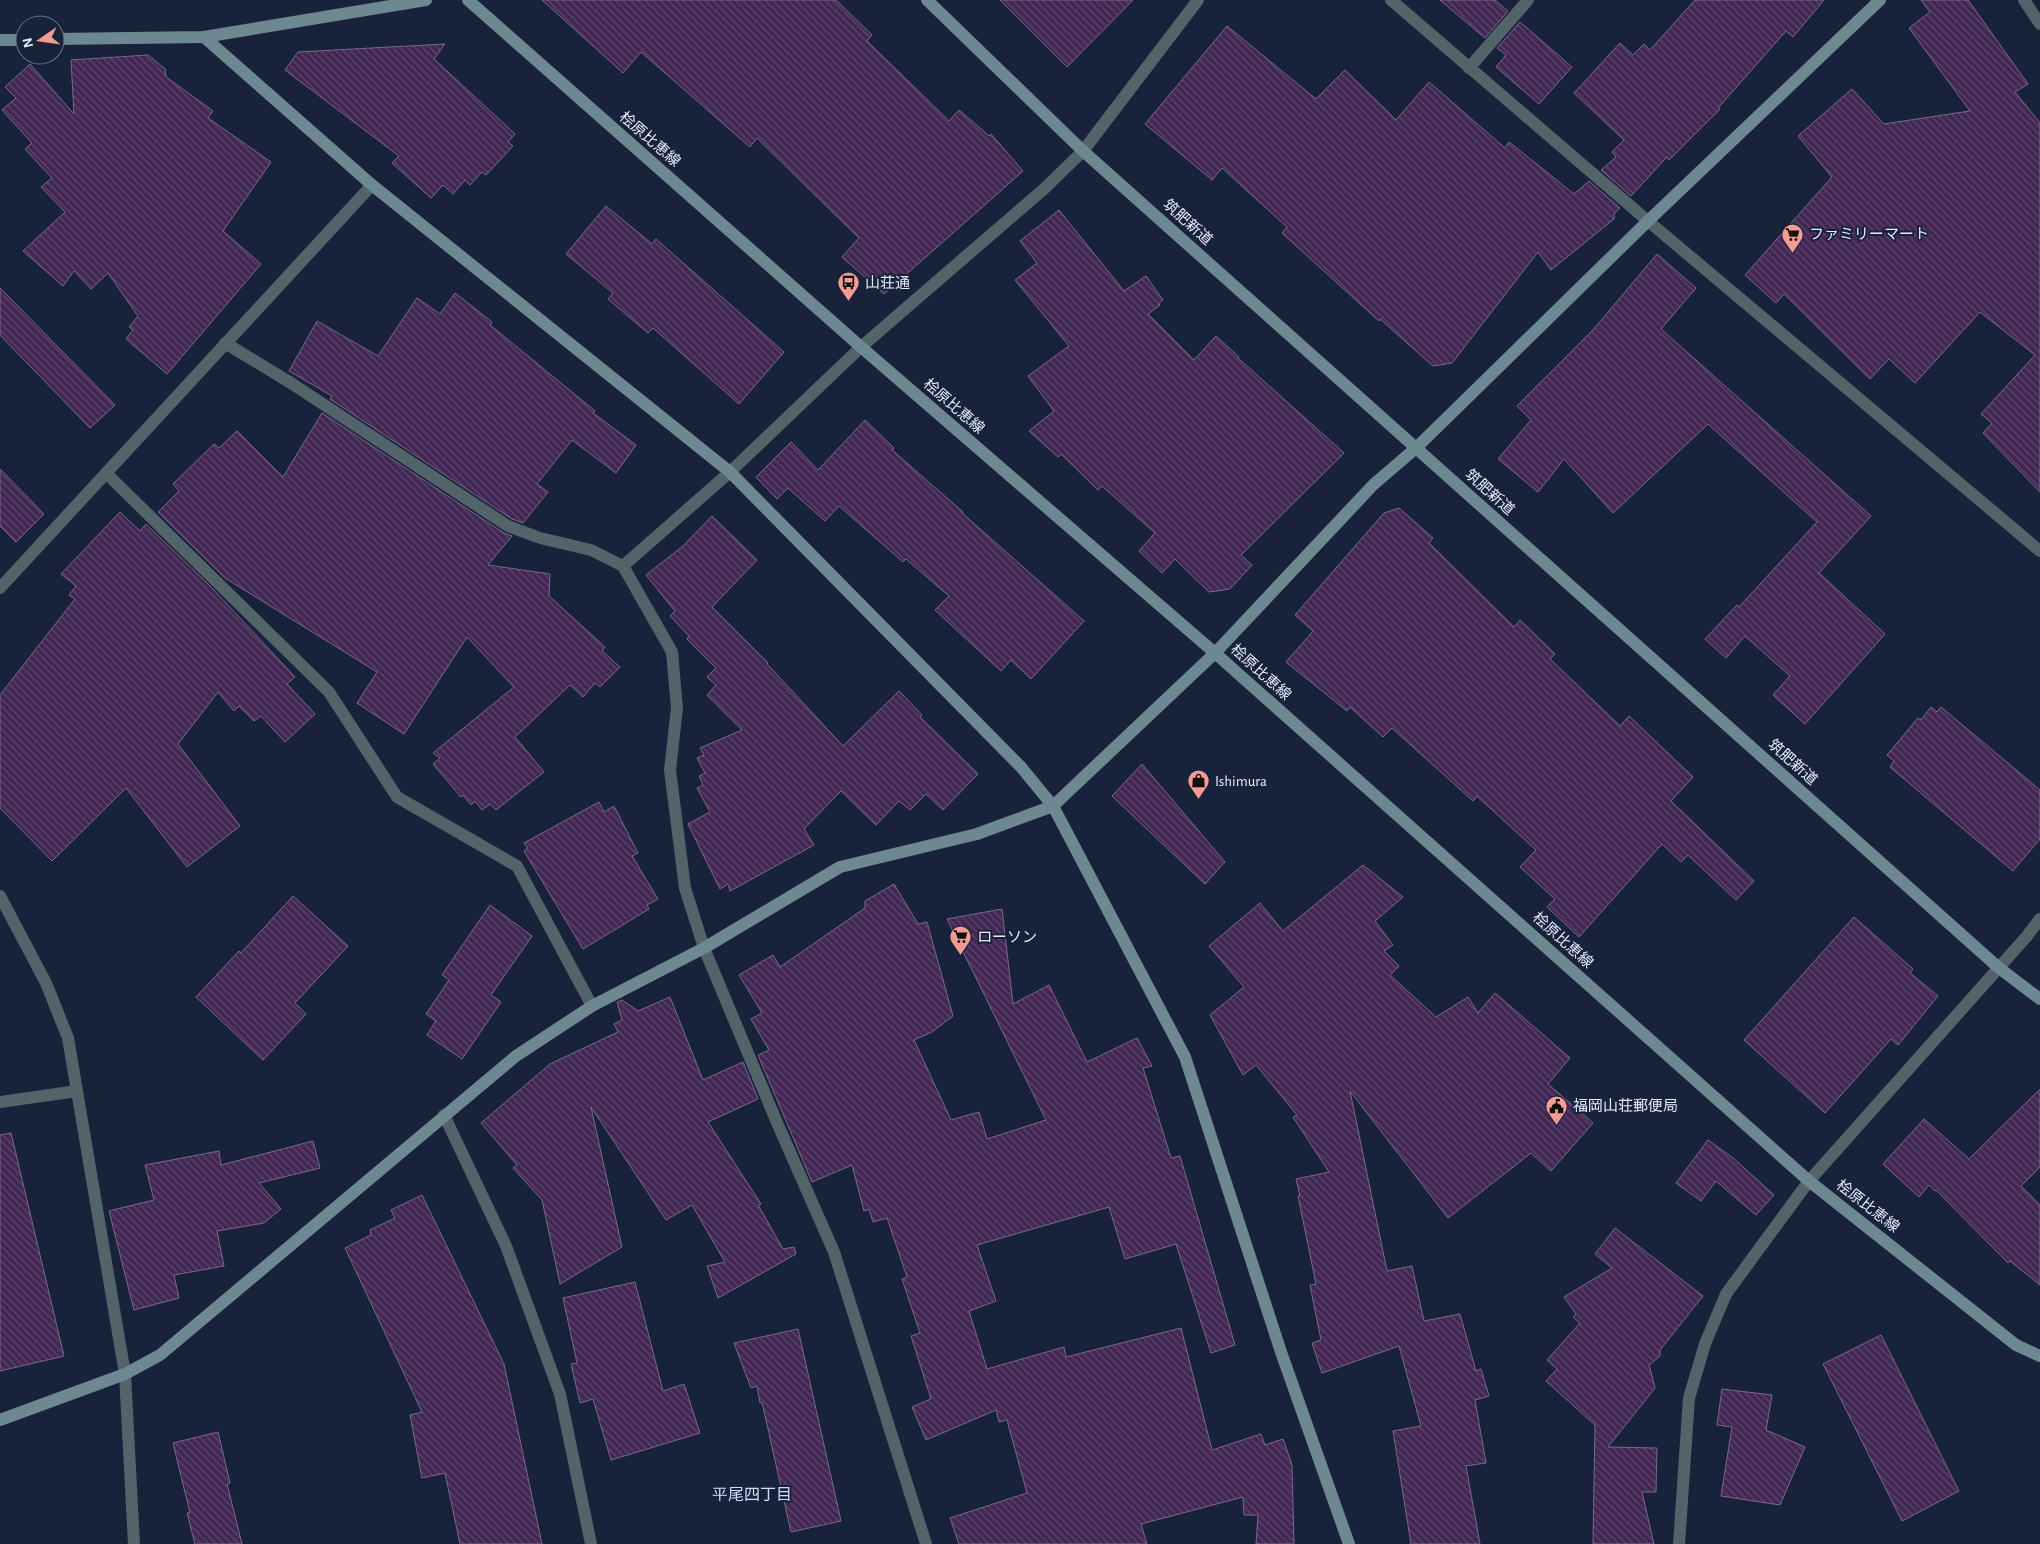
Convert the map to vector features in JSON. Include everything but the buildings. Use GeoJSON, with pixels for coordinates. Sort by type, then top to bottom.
{"type":"FeatureCollection","features":[{"type":"Feature","properties":{"kind":"street"},"geometry":{"type":"LineString","coordinates":[[65,39],[204,37],[426,0]]}},
{"type":"Feature","properties":{"kind":"street","name":"桧原比恵線"},"geometry":{"type":"LineString","coordinates":[[468,0],[861,347],[1216,653],[1810,1181],[2016,1345],[2040,1356]]}},
{"type":"Feature","properties":{"kind":"street","name":"筑肥新道"},"geometry":{"type":"LineString","coordinates":[[927,0],[1083,151],[1999,968],[2040,999]]}},
{"type":"Feature","properties":{"kind":"street"},"geometry":{"type":"LineString","coordinates":[[623,566],[730,472],[861,347],[1044,188],[1083,151],[1198,0]]}},
{"type":"Feature","properties":{"kind":"street"},"geometry":{"type":"LineString","coordinates":[[1391,0],[1648,221],[2040,551]]}},
{"type":"Feature","properties":{"kind":"street"},"geometry":{"type":"LineString","coordinates":[[1469,68],[1528,0]]}},
{"type":"Feature","properties":{"kind":"street"},"geometry":{"type":"LineString","coordinates":[[0,1420],[125,1374],[160,1355],[516,1056],[592,1006],[704,948],[840,867],[977,834],[1053,806],[1216,653],[1373,485],[1416,448],[1648,221],[1880,0]]}},
{"type":"Feature","properties":{"kind":"street"},"geometry":{"type":"LineString","coordinates":[[2024,0],[2040,24]]}},
{"type":"Feature","properties":{"kind":"street"},"geometry":{"type":"LineString","coordinates":[[204,37],[372,185],[730,472],[1021,767],[1053,806],[1185,1057],[1281,1352],[1349,1544]]}},
{"type":"Feature","properties":{"kind":"street"},"geometry":{"type":"LineString","coordinates":[[0,40],[15,40]]}},
{"type":"Feature","properties":{"kind":"street"},"geometry":{"type":"LineString","coordinates":[[0,588],[372,185]]}},
{"type":"Feature","properties":{"kind":"street"},"geometry":{"type":"LineString","coordinates":[[226,344],[291,383],[508,526],[540,538],[591,550],[623,566],[672,652],[677,708],[670,770],[685,888],[704,948],[778,1125],[834,1252],[926,1544]]}},
{"type":"Feature","properties":{"kind":"street"},"geometry":{"type":"LineString","coordinates":[[106,473],[329,692],[397,797],[517,866],[592,1006]]}},
{"type":"Feature","properties":{"kind":"street"},"geometry":{"type":"LineString","coordinates":[[0,896],[46,983],[68,1038],[125,1374],[134,1544]]}},
{"type":"Feature","properties":{"kind":"street"},"geometry":{"type":"LineString","coordinates":[[1679,1544],[1689,1398],[1705,1344],[1726,1294],[1810,1181],[1999,968],[2040,919]]}},
{"type":"Feature","properties":{"kind":"street"},"geometry":{"type":"LineString","coordinates":[[0,1102],[77,1091]]}},
{"type":"Feature","properties":{"kind":"street"},"geometry":{"type":"LineString","coordinates":[[444,1115],[506,1246],[560,1394],[591,1544]]}},
{"type":"Feature","properties":{"kind":"place","name":"ファミリーマート"},"geometry":{"type":"Point","coordinates":[1793,253]}},
{"type":"Feature","properties":{"kind":"place","name":"山荘通"},"geometry":{"type":"Point","coordinates":[849,302]}},
{"type":"Feature","properties":{"kind":"place","name":"Ishimura"},"geometry":{"type":"Point","coordinates":[1199,800]}},
{"type":"Feature","properties":{"kind":"place","name":"ローソン"},"geometry":{"type":"Point","coordinates":[961,956]}},
{"type":"Feature","properties":{"kind":"place","name":"福岡山荘郵便局"},"geometry":{"type":"Point","coordinates":[1557,1125]}},
{"type":"Feature","properties":{"kind":"district","name":"平尾四丁目"},"geometry":{"type":"Point","coordinates":[752,1494]}}]}
